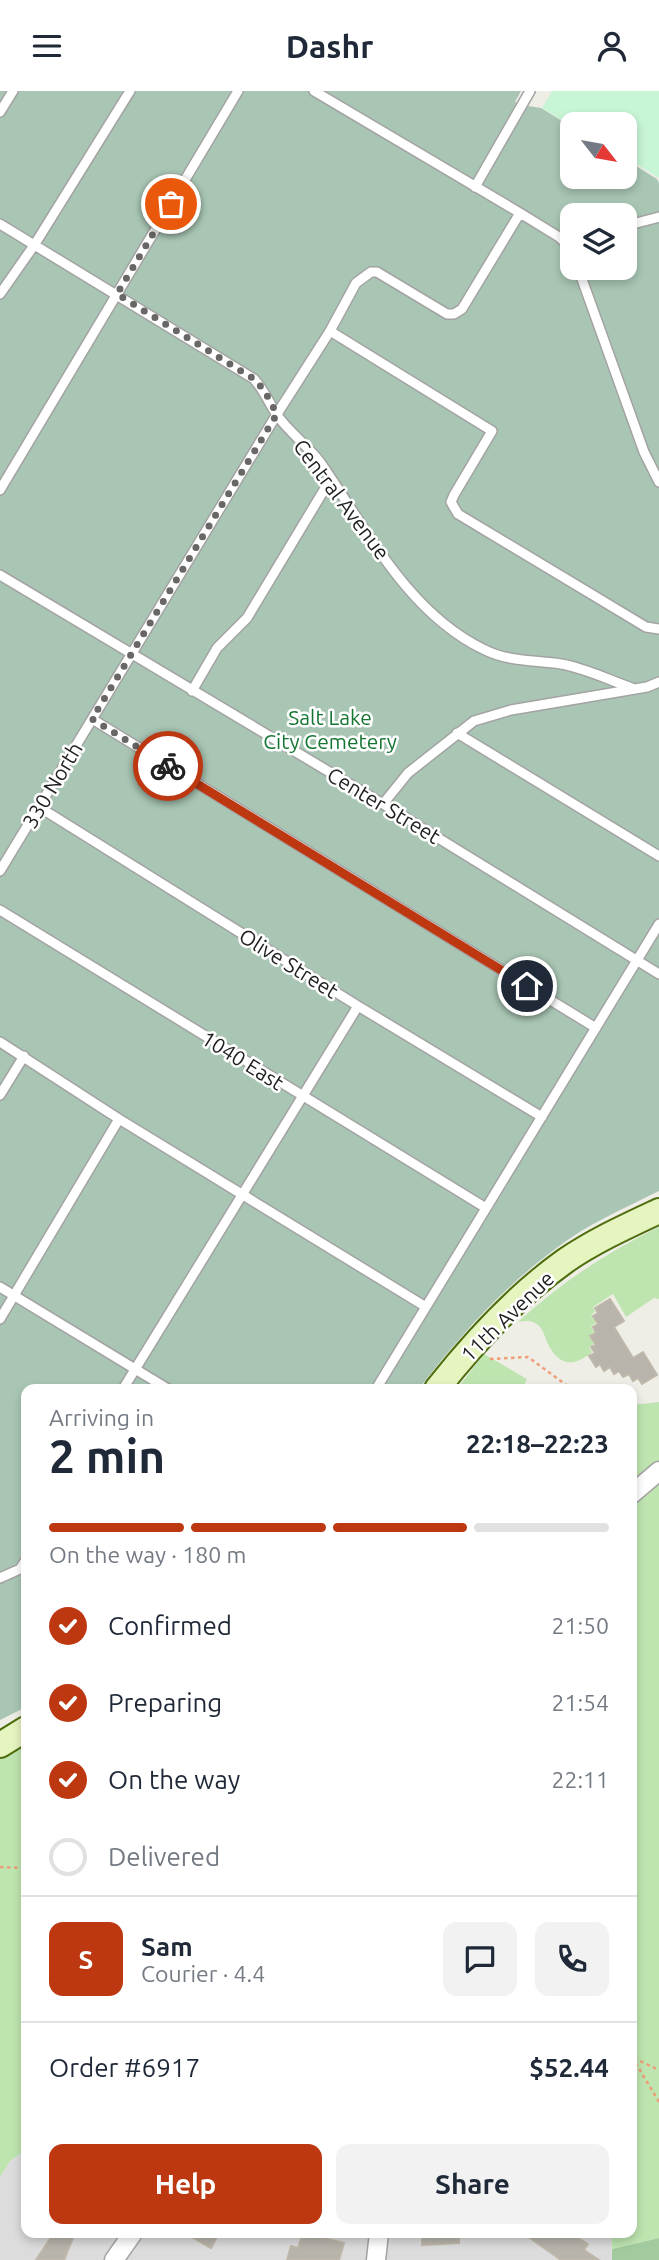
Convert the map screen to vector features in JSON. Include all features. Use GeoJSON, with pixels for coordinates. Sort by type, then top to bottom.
{"type":"FeatureCollection","features":[{"type":"Feature","properties":{"kind":"street","name":"11th Avenue"},"geometry":{"type":"LineString","coordinates":[[441,1384],[525,1292],[565,1261],[659,1211]]}},
{"type":"Feature","properties":{"kind":"street"},"geometry":{"type":"LineString","coordinates":[[637,1490],[659,1471]]}},
{"type":"Feature","properties":{"kind":"street"},"geometry":{"type":"LineString","coordinates":[[0,1745],[21,1733]]}},
{"type":"Feature","properties":{"kind":"street"},"geometry":{"type":"LineString","coordinates":[[114,2260],[129,2238]]}},
{"type":"Feature","properties":{"kind":"street"},"geometry":{"type":"LineString","coordinates":[[376,2260],[378,2238]]}},
{"type":"Feature","properties":{"kind":"lane"},"geometry":{"type":"LineString","coordinates":[[0,112],[13,91]]}},
{"type":"Feature","properties":{"kind":"lane"},"geometry":{"type":"LineString","coordinates":[[0,293],[35,244],[130,91]]}},
{"type":"Feature","properties":{"kind":"lane"},"geometry":{"type":"LineString","coordinates":[[0,490],[238,91]]}},
{"type":"Feature","properties":{"kind":"lane"},"geometry":{"type":"LineString","coordinates":[[314,91],[560,238]]}},
{"type":"Feature","properties":{"kind":"lane"},"geometry":{"type":"LineString","coordinates":[[475,187],[530,91]]}},
{"type":"Feature","properties":{"kind":"lane","name":"330 North"},"geometry":{"type":"LineString","coordinates":[[0,871],[330,331],[356,283],[371,272],[377,272],[447,314],[454,314],[462,309],[520,213]]}},
{"type":"Feature","properties":{"kind":"lane"},"geometry":{"type":"LineString","coordinates":[[637,223],[659,217]]}},
{"type":"Feature","properties":{"kind":"lane","name":"Central Avenue"},"geometry":{"type":"LineString","coordinates":[[0,224],[254,379],[264,390],[277,414],[319,461],[330,480],[427,611],[457,634],[484,650],[504,657],[572,667],[632,688]]}},
{"type":"Feature","properties":{"kind":"lane"},"geometry":{"type":"LineString","coordinates":[[582,280],[644,452],[659,482]]}},
{"type":"Feature","properties":{"kind":"lane"},"geometry":{"type":"LineString","coordinates":[[330,331],[492,431],[451,502],[458,514],[646,627],[659,629]]}},
{"type":"Feature","properties":{"kind":"lane"},"geometry":{"type":"LineString","coordinates":[[191,691],[217,648],[247,618],[330,480]]}},
{"type":"Feature","properties":{"kind":"lane","name":"Center Street"},"geometry":{"type":"LineString","coordinates":[[0,575],[383,804],[659,974]]}},
{"type":"Feature","properties":{"kind":"lane"},"geometry":{"type":"LineString","coordinates":[[383,804],[408,773],[474,721],[490,715],[647,687],[659,682]]}},
{"type":"Feature","properties":{"kind":"lane"},"geometry":{"type":"LineString","coordinates":[[92,719],[596,1028]]}},
{"type":"Feature","properties":{"kind":"lane"},"geometry":{"type":"LineString","coordinates":[[457,733],[659,856]]}},
{"type":"Feature","properties":{"kind":"lane","name":"Olive Street"},"geometry":{"type":"LineString","coordinates":[[39,807],[542,1117]]}},
{"type":"Feature","properties":{"kind":"lane","name":"1040 East"},"geometry":{"type":"LineString","coordinates":[[0,910],[486,1208]]}},
{"type":"Feature","properties":{"kind":"lane"},"geometry":{"type":"LineString","coordinates":[[379,1384],[659,924]]}},
{"type":"Feature","properties":{"kind":"lane"},"geometry":{"type":"LineString","coordinates":[[126,1384],[358,1006]]}},
{"type":"Feature","properties":{"kind":"lane"},"geometry":{"type":"LineString","coordinates":[[0,1042],[119,1119],[426,1307]]}},
{"type":"Feature","properties":{"kind":"lane"},"geometry":{"type":"LineString","coordinates":[[0,1095],[24,1056]]}},
{"type":"Feature","properties":{"kind":"lane"},"geometry":{"type":"LineString","coordinates":[[0,1319],[119,1119]]}},
{"type":"Feature","properties":{"kind":"lane"},"geometry":{"type":"LineString","coordinates":[[0,1287],[160,1384]]}},
{"type":"Feature","properties":{"kind":"lane"},"geometry":{"type":"LineString","coordinates":[[0,1578],[21,1573]]}},
{"type":"Feature","properties":{"kind":"path"},"geometry":{"type":"LineString","coordinates":[[463,1359],[528,1357],[563,1384]]}},
{"type":"Feature","properties":{"kind":"path"},"geometry":{"type":"LineString","coordinates":[[0,1867],[21,1868]]}},
{"type":"Feature","properties":{"kind":"path"},"geometry":{"type":"LineString","coordinates":[[637,2059],[659,2070]]}},
{"type":"Feature","properties":{"kind":"path"},"geometry":{"type":"LineString","coordinates":[[637,2065],[659,2102]]}},
{"type":"Feature","properties":{"kind":"shaded area"},"geometry":{"type":"Polygon","coordinates":[[[21,2153],[21,2238],[611,2238],[612,2260],[0,2260],[0,2177],[10,2161],[21,2153]]]}},
{"type":"Feature","properties":{"kind":"green space","name":"Salt Lake City Cemetery"},"geometry":{"type":"Polygon","coordinates":[[[0,91],[521,91],[515,102],[541,108],[560,120],[560,189],[637,189],[637,166],[659,183],[659,1191],[580,1232],[527,1271],[470,1327],[423,1384],[21,1384],[21,1710],[0,1720],[0,91]]]}},
{"type":"Feature","properties":{"kind":"green space"},"geometry":{"type":"Polygon","coordinates":[[[552,91],[659,91],[659,178],[637,164],[637,112],[560,112],[560,119],[542,108],[552,91]]]}},
{"type":"Feature","properties":{"kind":"green space"},"geometry":{"type":"Polygon","coordinates":[[[659,1227],[659,1299],[654,1298],[626,1317],[613,1294],[593,1307],[595,1312],[591,1315],[596,1323],[591,1326],[594,1332],[589,1336],[594,1344],[589,1347],[592,1352],[585,1357],[572,1362],[561,1360],[551,1350],[538,1325],[529,1321],[518,1322],[550,1294],[585,1269],[659,1227]]]}},
{"type":"Feature","properties":{"kind":"green space"},"geometry":{"type":"Polygon","coordinates":[[[484,1354],[527,1379],[524,1384],[461,1384],[484,1354]]]}},
{"type":"Feature","properties":{"kind":"green space"},"geometry":{"type":"Polygon","coordinates":[[[659,1402],[659,2238],[612,2249],[611,2238],[637,2238],[637,1404],[659,1402]]]}},
{"type":"Feature","properties":{"kind":"green space"},"geometry":{"type":"Polygon","coordinates":[[[21,1749],[21,2153],[10,2161],[0,2177],[0,1757],[21,1749]]]}},
{"type":"Feature","properties":{"kind":"green space"},"geometry":{"type":"Polygon","coordinates":[[[659,2238],[659,2260],[612,2260],[612,2249],[659,2238]]]}},
{"type":"Feature","properties":{"kind":"building"},"geometry":{"type":"Polygon","coordinates":[[[610,1299],[624,1321],[614,1327],[633,1358],[643,1352],[657,1375],[642,1384],[638,1378],[633,1381],[629,1374],[623,1377],[619,1371],[614,1374],[610,1367],[604,1371],[600,1364],[596,1367],[589,1356],[595,1353],[591,1347],[596,1345],[590,1336],[596,1333],[593,1327],[598,1324],[593,1316],[598,1313],[595,1308],[610,1299]]]}},
{"type":"Feature","properties":{"kind":"building"},"geometry":{"type":"Polygon","coordinates":[[[51,2238],[73,2238],[64,2260],[36,2260],[51,2238]]]}},
{"type":"Feature","properties":{"kind":"building"},"geometry":{"type":"Polygon","coordinates":[[[194,2238],[216,2238],[211,2248],[194,2238]]]}},
{"type":"Feature","properties":{"kind":"building"},"geometry":{"type":"Polygon","coordinates":[[[301,2238],[324,2238],[344,2243],[339,2260],[287,2260],[291,2246],[298,2248],[301,2238]]]}},
{"type":"Feature","properties":{"kind":"building"},"geometry":{"type":"Polygon","coordinates":[[[422,2238],[459,2238],[459,2243],[422,2245],[422,2238]]]}},
{"type":"Feature","properties":{"kind":"building"},"geometry":{"type":"Polygon","coordinates":[[[530,2238],[578,2238],[588,2244],[584,2250],[599,2260],[561,2260],[530,2238]]]}},
{"type":"Feature","properties":{"kind":"way so far"},"geometry":{"type":"LineString","coordinates":[[168,766],[92,719],[277,414],[264,390],[246,373],[117,294],[171,204]]}},
{"type":"Feature","properties":{"kind":"route"},"geometry":{"type":"LineString","coordinates":[[168,766],[527,986]]}}]}
